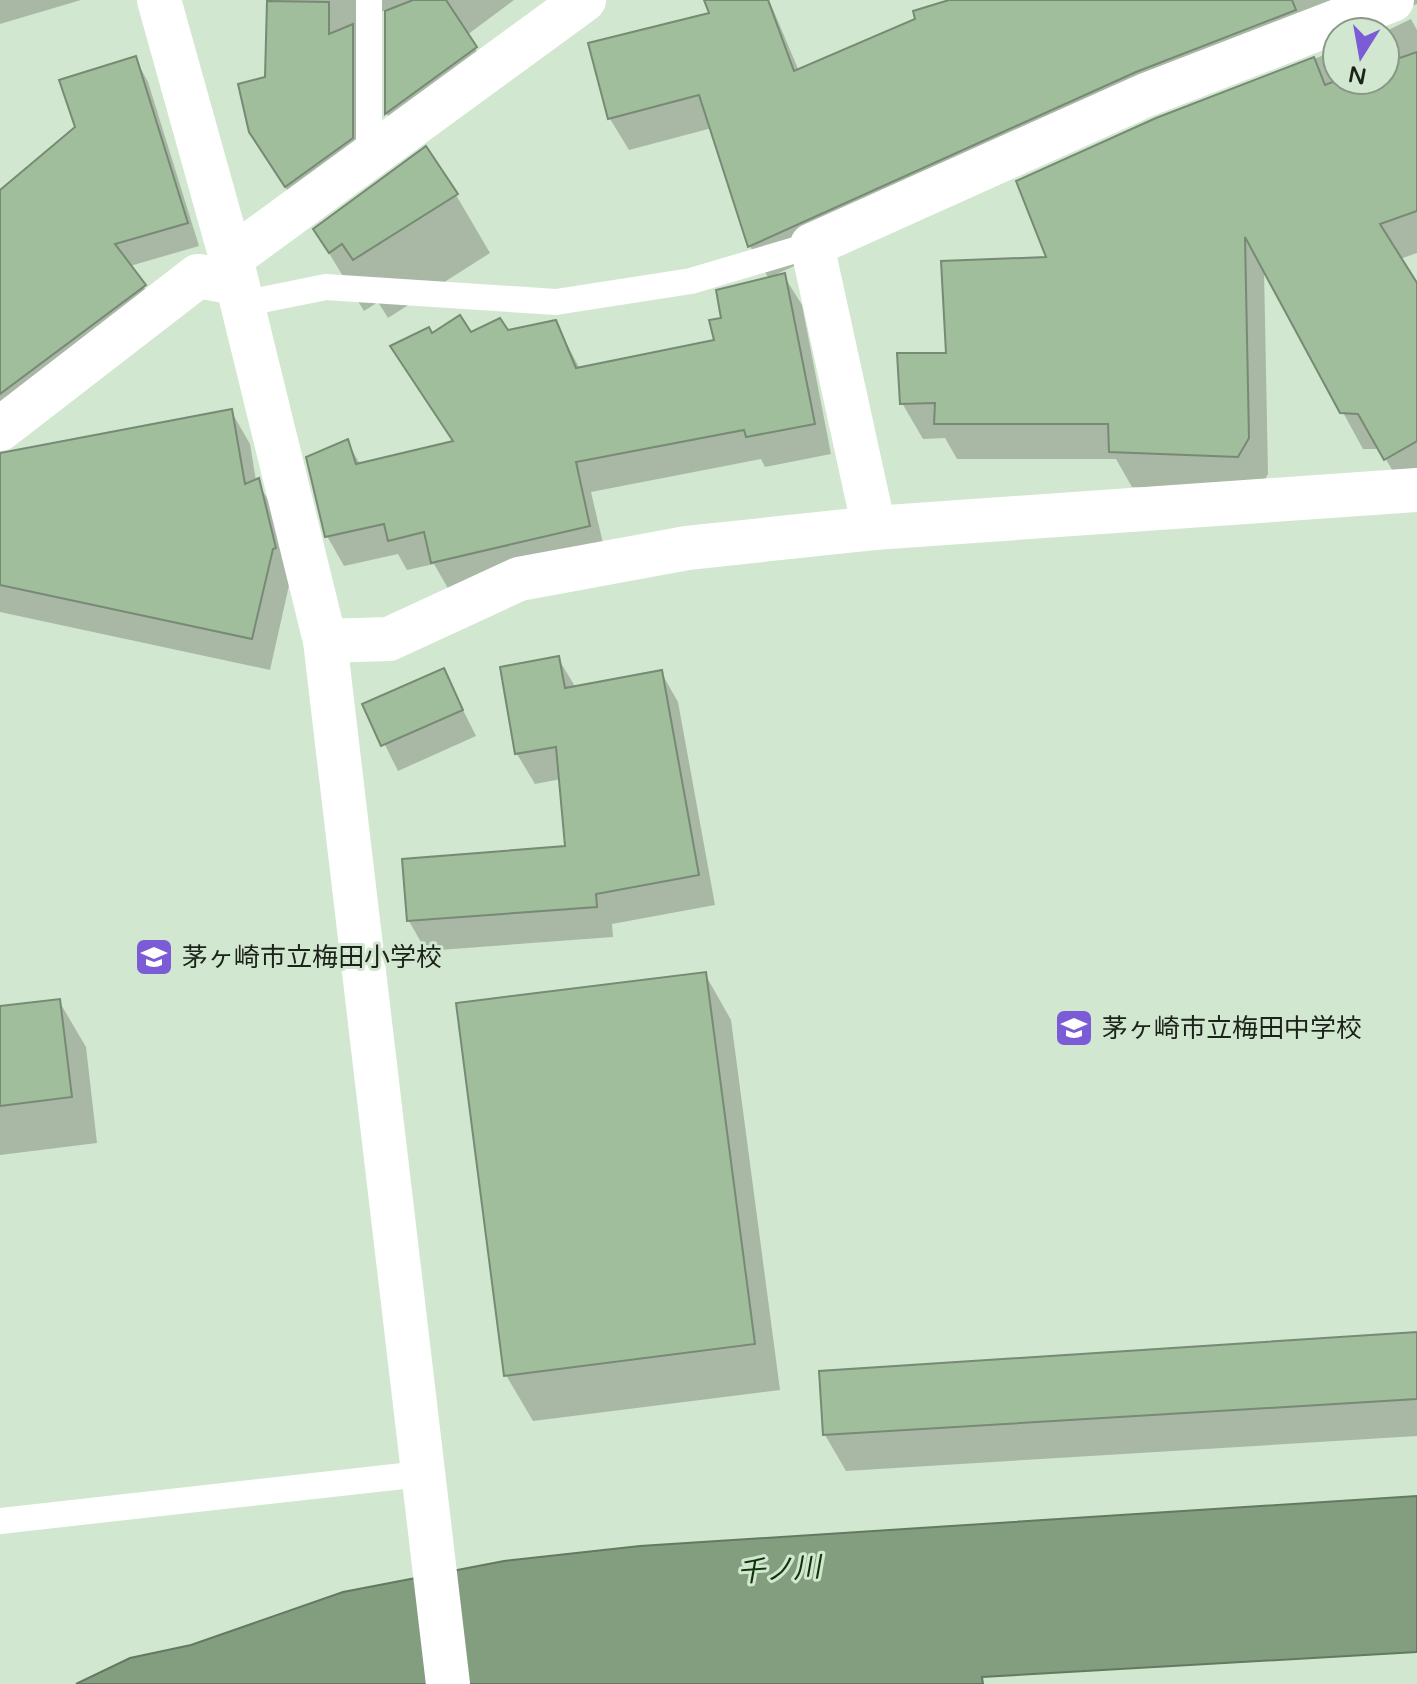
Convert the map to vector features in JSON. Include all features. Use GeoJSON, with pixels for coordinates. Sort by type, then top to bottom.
{"type":"FeatureCollection","features":[{"type":"Feature","properties":{"kind":"street"},"geometry":{"type":"LineString","coordinates":[[159,0],[236,282],[325,641],[448,1684]]}},
{"type":"Feature","properties":{"kind":"street"},"geometry":{"type":"LineString","coordinates":[[236,282],[369,156],[584,0]]}},
{"type":"Feature","properties":{"kind":"street"},"geometry":{"type":"LineString","coordinates":[[874,528],[812,245],[1146,95],[1392,0]]}},
{"type":"Feature","properties":{"kind":"street"},"geometry":{"type":"LineString","coordinates":[[0,429],[198,276],[236,282]]}},
{"type":"Feature","properties":{"kind":"street"},"geometry":{"type":"LineString","coordinates":[[325,641],[389,639],[519,579],[687,548],[874,528],[1417,490]]}},
{"type":"Feature","properties":{"kind":"lane"},"geometry":{"type":"LineString","coordinates":[[369,0],[369,156]]}},
{"type":"Feature","properties":{"kind":"lane"},"geometry":{"type":"LineString","coordinates":[[236,282],[556,302],[691,281],[812,245]]}},
{"type":"Feature","properties":{"kind":"lane"},"geometry":{"type":"LineString","coordinates":[[0,1521],[421,1474]]}},
{"type":"Feature","properties":{"kind":"water","name":"千ノ川"},"geometry":{"type":"Polygon","coordinates":[[[1417,1496],[1417,1652],[982,1677],[983,1684],[76,1684],[130,1658],[191,1645],[343,1592],[504,1561],[640,1546],[1417,1496]]]}},
{"type":"Feature","properties":{"kind":"building"},"geometry":{"type":"Polygon","coordinates":[[[413,0],[446,0],[477,47],[385,114],[385,11],[413,0]]]}},
{"type":"Feature","properties":{"kind":"building"},"geometry":{"type":"Polygon","coordinates":[[[704,0],[768,0],[794,71],[915,19],[913,11],[949,0],[1292,0],[1296,10],[1136,72],[748,247],[699,95],[608,119],[588,43],[709,13],[704,0]]]}},
{"type":"Feature","properties":{"kind":"building"},"geometry":{"type":"Polygon","coordinates":[[[267,1],[329,2],[329,34],[353,24],[353,138],[285,187],[249,132],[238,84],[265,77],[267,1]]]}},
{"type":"Feature","properties":{"kind":"building"},"geometry":{"type":"Polygon","coordinates":[[[1417,52],[1417,211],[1380,224],[1417,283],[1417,441],[1384,460],[1358,414],[1340,413],[1245,237],[1249,438],[1238,457],[1109,452],[1108,424],[934,424],[935,403],[900,404],[897,353],[946,353],[941,261],[1046,257],[1016,181],[1156,118],[1314,57],[1321,75],[1321,96],[1401,96],[1401,58],[1417,52]]]}},
{"type":"Feature","properties":{"kind":"building"},"geometry":{"type":"Polygon","coordinates":[[[136,56],[188,223],[115,244],[146,285],[0,394],[0,190],[75,127],[59,80],[136,56]]]}},
{"type":"Feature","properties":{"kind":"building"},"geometry":{"type":"Polygon","coordinates":[[[426,146],[458,194],[353,260],[342,244],[329,253],[313,229],[426,146]]]}},
{"type":"Feature","properties":{"kind":"building"},"geometry":{"type":"Polygon","coordinates":[[[785,273],[815,424],[746,437],[744,430],[576,462],[590,526],[431,563],[424,532],[388,541],[384,524],[325,537],[306,457],[348,439],[356,464],[453,441],[390,346],[429,327],[432,333],[460,315],[471,332],[500,318],[508,330],[556,320],[576,368],[714,340],[709,320],[721,318],[716,290],[785,273]]]}},
{"type":"Feature","properties":{"kind":"building"},"geometry":{"type":"Polygon","coordinates":[[[232,409],[245,484],[259,478],[276,548],[273,549],[252,639],[0,585],[0,453],[232,409]]]}},
{"type":"Feature","properties":{"kind":"building"},"geometry":{"type":"Polygon","coordinates":[[[559,656],[565,688],[662,670],[699,875],[596,894],[597,907],[407,921],[402,859],[565,846],[556,747],[515,754],[500,667],[559,656]]]}},
{"type":"Feature","properties":{"kind":"building"},"geometry":{"type":"Polygon","coordinates":[[[444,668],[463,710],[381,746],[362,704],[444,668]]]}},
{"type":"Feature","properties":{"kind":"building"},"geometry":{"type":"Polygon","coordinates":[[[706,972],[755,1344],[504,1376],[456,1003],[706,972]]]}},
{"type":"Feature","properties":{"kind":"building"},"geometry":{"type":"Polygon","coordinates":[[[60,999],[72,1097],[0,1106],[0,1006],[60,999]]]}},
{"type":"Feature","properties":{"kind":"building"},"geometry":{"type":"Polygon","coordinates":[[[1417,1332],[1417,1399],[823,1435],[819,1371],[1417,1332]]]}},
{"type":"Feature","properties":{"kind":"place","name":"茅ヶ崎市立梅田小学校"},"geometry":{"type":"Point","coordinates":[154,957]}},
{"type":"Feature","properties":{"kind":"place","name":"茅ヶ崎市立梅田中学校"},"geometry":{"type":"Point","coordinates":[1074,1028]}}]}
